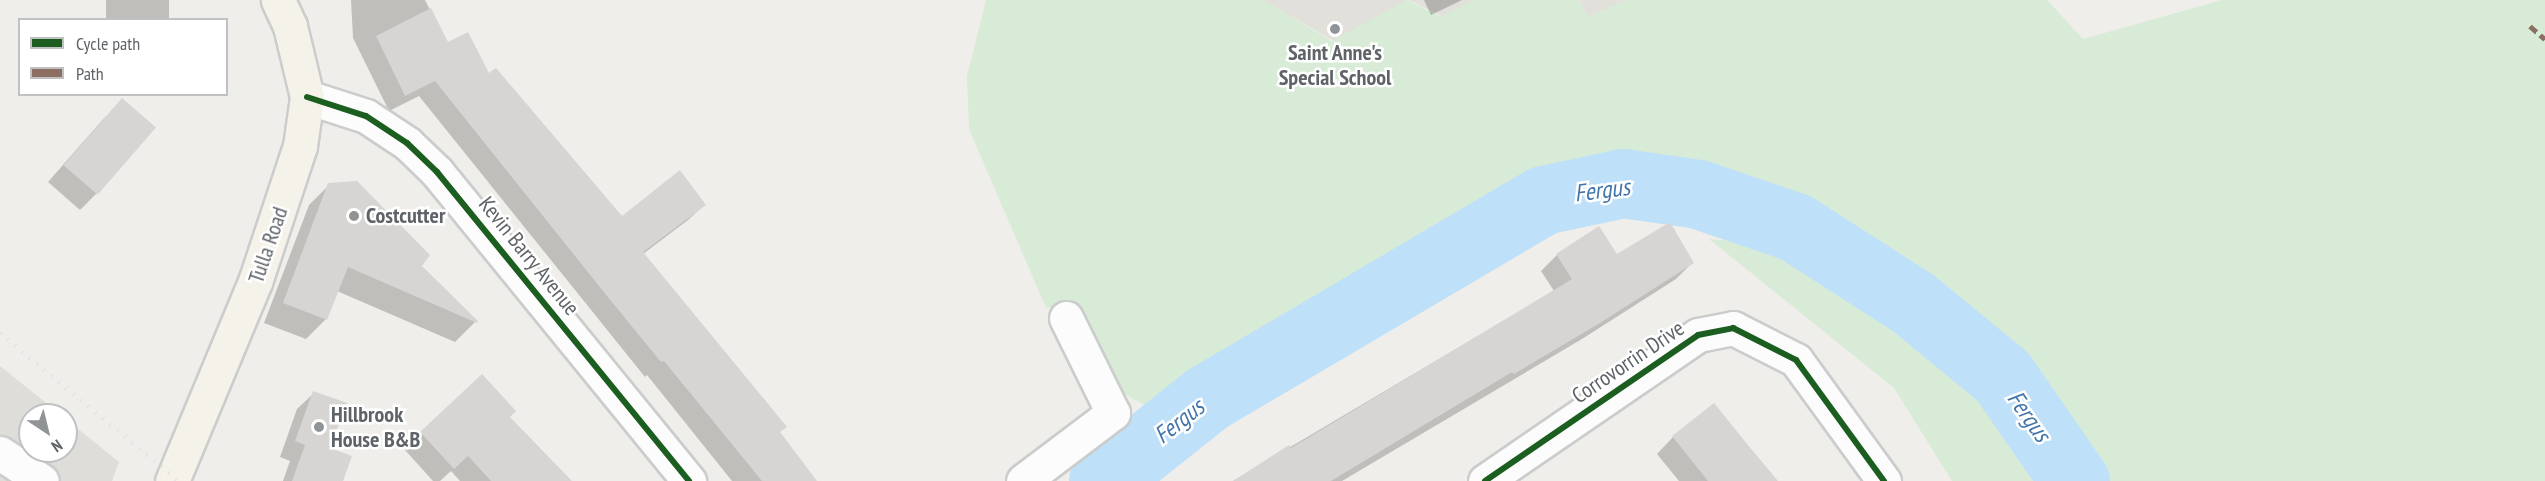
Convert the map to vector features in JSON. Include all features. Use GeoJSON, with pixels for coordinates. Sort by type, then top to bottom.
{"type":"FeatureCollection","features":[{"type":"Feature","properties":{"kind":"main road","name":"Tulla Road"},"geometry":{"type":"LineString","coordinates":[[172,481],[255,282],[300,146],[307,97],[290,26],[278,0]]}},
{"type":"Feature","properties":{"kind":"street","name":"Kevin Barry Avenue"},"geometry":{"type":"LineString","coordinates":[[307,97],[366,116],[407,142],[437,172],[689,481]]}},
{"type":"Feature","properties":{"kind":"street"},"geometry":{"type":"LineString","coordinates":[[1023,481],[1113,413],[1066,318]]}},
{"type":"Feature","properties":{"kind":"street","name":"Corrovorrin Drive"},"geometry":{"type":"LineString","coordinates":[[1485,481],[1698,335],[1733,328],[1796,360],[1884,481]]}},
{"type":"Feature","properties":{"kind":"street"},"geometry":{"type":"LineString","coordinates":[[0,453],[42,481]]}},
{"type":"Feature","properties":{"kind":"shaded area","name":"Saint Anne's Special School"},"geometry":{"type":"Polygon","coordinates":[[[1262,0],[1409,0],[1334,41],[1262,0]]]}},
{"type":"Feature","properties":{"kind":"shaded area"},"geometry":{"type":"Polygon","coordinates":[[[1409,0],[1476,0],[1443,17],[1409,0]]]}},
{"type":"Feature","properties":{"kind":"shaded area"},"geometry":{"type":"Polygon","coordinates":[[[1579,0],[1627,0],[1587,18],[1579,0]]]}},
{"type":"Feature","properties":{"kind":"shaded area"},"geometry":{"type":"Polygon","coordinates":[[[0,366],[46,403],[18,403],[18,463],[78,463],[78,429],[119,462],[112,481],[0,481],[0,366]]]}},
{"type":"Feature","properties":{"kind":"green space"},"geometry":{"type":"Polygon","coordinates":[[[986,0],[1263,0],[1332,41],[1407,0],[1441,17],[1473,0],[1579,0],[1588,17],[1627,0],[2047,0],[2083,39],[2222,0],[2545,0],[2545,481],[1952,481],[1894,388],[1709,239],[1792,246],[1579,204],[1190,430],[1117,390],[1076,301],[1046,308],[969,129],[967,76],[986,0]]]}},
{"type":"Feature","properties":{"kind":"building"},"geometry":{"type":"Polygon","coordinates":[[[431,8],[448,42],[468,32],[489,73],[496,68],[622,216],[680,170],[706,205],[643,252],[787,427],[780,432],[817,481],[762,481],[664,361],[661,362],[607,296],[435,81],[405,96],[376,36],[431,8]]]}},
{"type":"Feature","properties":{"kind":"building"},"geometry":{"type":"Polygon","coordinates":[[[122,98],[156,128],[98,195],[64,165],[122,98]]]}},
{"type":"Feature","properties":{"kind":"building","name":"Costcutter"},"geometry":{"type":"Polygon","coordinates":[[[357,181],[430,255],[422,266],[478,321],[477,323],[348,267],[327,320],[283,303],[328,183],[357,181]]]}},
{"type":"Feature","properties":{"kind":"building"},"geometry":{"type":"Polygon","coordinates":[[[1670,222],[1694,263],[1514,374],[1512,372],[1331,481],[1233,481],[1289,445],[1291,448],[1572,279],[1556,254],[1599,226],[1617,254],[1670,222]]]}},
{"type":"Feature","properties":{"kind":"building"},"geometry":{"type":"Polygon","coordinates":[[[482,374],[516,411],[510,417],[572,481],[491,481],[468,456],[454,469],[420,432],[482,374]]]}},
{"type":"Feature","properties":{"kind":"building","name":"Hillbrook House B&B"},"geometry":{"type":"Polygon","coordinates":[[[313,391],[347,403],[330,448],[352,456],[343,481],[292,481],[305,445],[295,441],[313,391]]]}},
{"type":"Feature","properties":{"kind":"building"},"geometry":{"type":"Polygon","coordinates":[[[1714,403],[1778,481],[1708,481],[1672,436],[1714,403]]]}},
{"type":"Feature","properties":{"kind":"waterway","name":"Fergus"},"geometry":{"type":"LineString","coordinates":[[1103,481],[1207,398],[1543,200],[1623,183],[1698,194],[1795,227],[1912,302],[2002,376],[2075,481]]}},
{"type":"Feature","properties":{"kind":"railway"},"geometry":{"type":"LineString","coordinates":[[0,333],[179,481]]}},
{"type":"Feature","properties":{"kind":"marked path"},"geometry":{"type":"LineString","coordinates":[[2530,26],[2545,39]]}},
{"type":"Feature","properties":{"kind":"cycle path"},"geometry":{"type":"LineString","coordinates":[[307,97],[366,116],[407,143],[437,172],[689,481]]}},
{"type":"Feature","properties":{"kind":"cycle path"},"geometry":{"type":"LineString","coordinates":[[1485,481],[1698,335],[1733,328],[1796,360],[1884,481]]}},
{"type":"Feature","properties":{"kind":"place","name":"Saint Anne's Special School"},"geometry":{"type":"Point","coordinates":[1335,29]}},
{"type":"Feature","properties":{"kind":"place","name":"Costcutter"},"geometry":{"type":"Point","coordinates":[354,216]}},
{"type":"Feature","properties":{"kind":"place","name":"Hillbrook House B&B"},"geometry":{"type":"Point","coordinates":[319,427]}}]}
